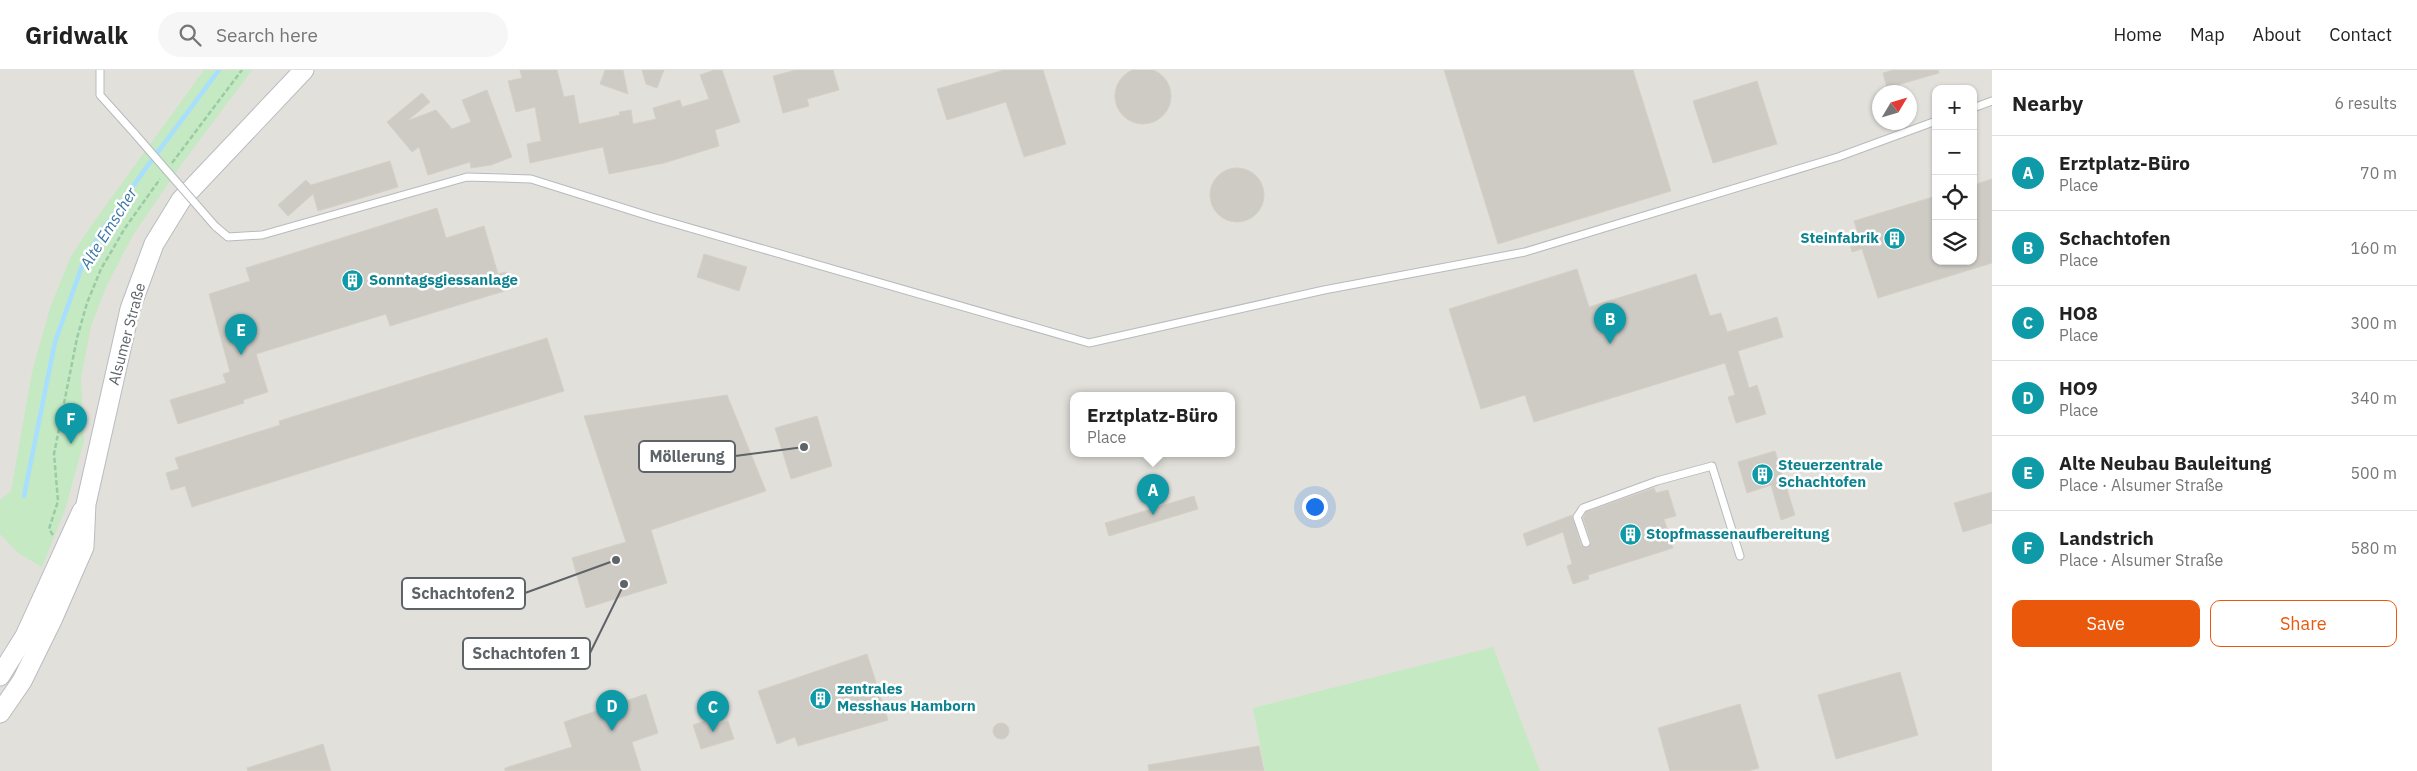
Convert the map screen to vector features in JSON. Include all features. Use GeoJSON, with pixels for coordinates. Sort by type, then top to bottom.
{"type":"FeatureCollection","features":[{"type":"Feature","properties":{"kind":"street","name":"Alsumer Straße"},"geometry":{"type":"LineString","coordinates":[[0,712],[22,681],[53,618],[84,547],[86,504],[130,309],[154,244],[181,200],[304,70]]}},
{"type":"Feature","properties":{"kind":"street","name":"Alsumer Straße"},"geometry":{"type":"LineString","coordinates":[[0,676],[25,636],[66,542],[86,504]]}},
{"type":"Feature","properties":{"kind":"lane"},"geometry":{"type":"LineString","coordinates":[[100,70],[100,95],[215,226],[228,237],[262,236],[467,177],[531,179],[662,220],[1089,343],[1324,290],[1525,252],[1838,157],[1932,122]]}},
{"type":"Feature","properties":{"kind":"lane"},"geometry":{"type":"LineString","coordinates":[[1977,107],[1992,101]]}},
{"type":"Feature","properties":{"kind":"lane"},"geometry":{"type":"LineString","coordinates":[[1586,543],[1577,517],[1583,508],[1657,481],[1712,466],[1740,556]]}},
{"type":"Feature","properties":{"kind":"shaded area"},"geometry":{"type":"Polygon","coordinates":[[[0,70],[1992,70],[1992,771],[0,771],[0,70]]]}},
{"type":"Feature","properties":{"kind":"green space"},"geometry":{"type":"Polygon","coordinates":[[[204,70],[252,70],[181,165],[133,235],[107,285],[91,326],[81,378],[84,441],[65,510],[42,567],[18,553],[0,534],[0,500],[11,491],[32,372],[50,308],[71,256],[204,70]]]}},
{"type":"Feature","properties":{"kind":"green space"},"geometry":{"type":"Polygon","coordinates":[[[1493,647],[1540,771],[1265,771],[1253,708],[1493,647]]]}},
{"type":"Feature","properties":{"kind":"building"},"geometry":{"type":"Polygon","coordinates":[[[1143,68],[1154,70],[1163,76],[1169,85],[1171,96],[1169,107],[1163,116],[1154,122],[1143,124],[1132,122],[1123,116],[1117,107],[1115,96],[1117,85],[1123,76],[1132,70],[1143,68]]]}},
{"type":"Feature","properties":{"kind":"building"},"geometry":{"type":"Polygon","coordinates":[[[520,70],[557,70],[564,97],[574,95],[579,124],[620,115],[619,112],[631,110],[633,124],[656,119],[653,108],[680,100],[682,107],[709,99],[700,75],[714,70],[722,70],[740,122],[715,130],[719,146],[664,163],[609,174],[603,147],[530,163],[527,144],[541,141],[535,107],[516,112],[508,81],[522,78],[520,70]]]}},
{"type":"Feature","properties":{"kind":"building"},"geometry":{"type":"Polygon","coordinates":[[[605,70],[623,70],[628,94],[600,84],[605,70]]]}},
{"type":"Feature","properties":{"kind":"building"},"geometry":{"type":"Polygon","coordinates":[[[642,70],[664,70],[657,88],[646,84],[642,70]]]}},
{"type":"Feature","properties":{"kind":"building"},"geometry":{"type":"Polygon","coordinates":[[[796,70],[833,70],[839,90],[807,99],[809,106],[783,113],[773,76],[796,70]]]}},
{"type":"Feature","properties":{"kind":"building"},"geometry":{"type":"Polygon","coordinates":[[[1004,70],[1043,70],[1066,144],[1024,157],[1006,102],[947,120],[937,89],[1004,70]]]}},
{"type":"Feature","properties":{"kind":"building"},"geometry":{"type":"Polygon","coordinates":[[[1444,70],[1633,70],[1671,191],[1498,244],[1444,70]]]}},
{"type":"Feature","properties":{"kind":"building"},"geometry":{"type":"Polygon","coordinates":[[[1893,70],[1938,70],[1939,73],[1897,85],[1886,85],[1883,73],[1893,70]]]}},
{"type":"Feature","properties":{"kind":"building"},"geometry":{"type":"Polygon","coordinates":[[[1757,81],[1777,144],[1713,163],[1693,101],[1757,81]]]}},
{"type":"Feature","properties":{"kind":"building"},"geometry":{"type":"Polygon","coordinates":[[[487,90],[512,157],[491,165],[471,168],[470,162],[428,175],[419,147],[412,152],[387,122],[422,93],[430,102],[407,121],[436,110],[452,129],[471,122],[462,100],[487,90]]]}},
{"type":"Feature","properties":{"kind":"building"},"geometry":{"type":"Polygon","coordinates":[[[390,161],[398,187],[318,211],[313,194],[288,216],[278,205],[306,180],[311,185],[390,161]]]}},
{"type":"Feature","properties":{"kind":"building"},"geometry":{"type":"Polygon","coordinates":[[[1232,168],[1242,168],[1252,172],[1260,180],[1264,195],[1260,210],[1252,218],[1242,222],[1232,222],[1222,218],[1214,210],[1210,200],[1210,190],[1214,180],[1222,172],[1232,168]]]}},
{"type":"Feature","properties":{"kind":"building","name":"Steinfabrik"},"geometry":{"type":"Polygon","coordinates":[[[1992,179],[1992,263],[1878,298],[1862,249],[1852,252],[1849,240],[1859,237],[1854,221],[1932,197],[1932,265],[1977,265],[1977,184],[1992,179]]]}},
{"type":"Feature","properties":{"kind":"building","name":"Sonntagsgiessanlage"},"geometry":{"type":"Polygon","coordinates":[[[437,208],[446,238],[484,226],[498,274],[506,272],[511,289],[390,326],[386,314],[256,354],[268,392],[243,400],[244,403],[178,424],[170,400],[226,383],[223,374],[230,372],[209,294],[250,281],[246,268],[437,208]]]}},
{"type":"Feature","properties":{"kind":"building"},"geometry":{"type":"Polygon","coordinates":[[[704,254],[747,267],[739,291],[697,277],[704,254]]]}},
{"type":"Feature","properties":{"kind":"building"},"geometry":{"type":"Polygon","coordinates":[[[1577,269],[1589,307],[1696,274],[1710,316],[1721,313],[1727,332],[1777,317],[1783,337],[1738,351],[1749,388],[1757,385],[1766,414],[1736,423],[1728,397],[1735,395],[1725,363],[1534,422],[1525,395],[1481,409],[1449,309],[1577,269]]]}},
{"type":"Feature","properties":{"kind":"building"},"geometry":{"type":"Polygon","coordinates":[[[547,338],[564,391],[192,507],[185,486],[171,490],[166,473],[179,469],[175,458],[280,425],[279,421],[547,338]]]}},
{"type":"Feature","properties":{"kind":"building"},"geometry":{"type":"Polygon","coordinates":[[[727,395],[766,491],[651,530],[667,583],[586,608],[572,558],[626,542],[584,416],[727,395]]]}},
{"type":"Feature","properties":{"kind":"building"},"geometry":{"type":"Polygon","coordinates":[[[817,416],[832,466],[791,479],[775,428],[817,416]]]}},
{"type":"Feature","properties":{"kind":"building","name":"Steuerzentrale Schachtofen"},"geometry":{"type":"Polygon","coordinates":[[[1775,451],[1795,515],[1781,520],[1771,485],[1747,493],[1738,462],[1775,451]]]}},
{"type":"Feature","properties":{"kind":"building","name":"Stopfmassenaufbereitung"},"geometry":{"type":"Polygon","coordinates":[[[1654,488],[1656,493],[1668,490],[1676,516],[1664,519],[1673,548],[1588,575],[1589,579],[1573,584],[1567,566],[1572,564],[1563,532],[1527,546],[1523,534],[1572,515],[1581,545],[1588,548],[1591,542],[1583,518],[1586,512],[1654,488]]]}},
{"type":"Feature","properties":{"kind":"building"},"geometry":{"type":"Polygon","coordinates":[[[1992,492],[1992,523],[1963,532],[1954,503],[1992,492]]]}},
{"type":"Feature","properties":{"kind":"building"},"geometry":{"type":"Polygon","coordinates":[[[1194,496],[1198,509],[1109,536],[1105,523],[1194,496]]]}},
{"type":"Feature","properties":{"kind":"building","name":"zentrales Messhaus Hamborn"},"geometry":{"type":"Polygon","coordinates":[[[867,654],[888,720],[798,746],[795,737],[777,744],[758,691],[867,654]]]}},
{"type":"Feature","properties":{"kind":"building"},"geometry":{"type":"Polygon","coordinates":[[[1900,672],[1918,735],[1836,759],[1818,695],[1900,672]]]}},
{"type":"Feature","properties":{"kind":"building"},"geometry":{"type":"Polygon","coordinates":[[[646,694],[658,733],[632,742],[641,771],[505,771],[505,768],[572,747],[564,722],[646,694]]]}},
{"type":"Feature","properties":{"kind":"building"},"geometry":{"type":"Polygon","coordinates":[[[1740,704],[1759,768],[1748,771],[1670,771],[1658,728],[1740,704]]]}},
{"type":"Feature","properties":{"kind":"building"},"geometry":{"type":"Polygon","coordinates":[[[717,717],[719,724],[728,721],[734,739],[701,749],[693,725],[717,717]]]}},
{"type":"Feature","properties":{"kind":"building"},"geometry":{"type":"Polygon","coordinates":[[[1001,723],[1009,731],[1001,739],[993,731],[1001,723]]]}},
{"type":"Feature","properties":{"kind":"building"},"geometry":{"type":"Polygon","coordinates":[[[323,744],[331,771],[248,771],[247,768],[323,744]]]}},
{"type":"Feature","properties":{"kind":"building"},"geometry":{"type":"Polygon","coordinates":[[[1259,746],[1264,771],[1149,771],[1148,765],[1259,746]]]}},
{"type":"Feature","properties":{"kind":"waterway","name":"Alte Emscher"},"geometry":{"type":"LineString","coordinates":[[24,496],[55,342],[82,266],[100,234],[143,172],[219,70]]}},
{"type":"Feature","properties":{"kind":"place","name":"Steinfabrik"},"geometry":{"type":"Point","coordinates":[1895,238]}},
{"type":"Feature","properties":{"kind":"place","name":"Sonntagsgiessanlage"},"geometry":{"type":"Point","coordinates":[353,280]}},
{"type":"Feature","properties":{"kind":"place","name":"Schachtofen"},"geometry":{"type":"Point","coordinates":[1610,344]}},
{"type":"Feature","properties":{"kind":"place","name":"Alte Neubau Bauleitung"},"geometry":{"type":"Point","coordinates":[241,355]}},
{"type":"Feature","properties":{"kind":"place","name":"Landstrich"},"geometry":{"type":"Point","coordinates":[71,444]}},
{"type":"Feature","properties":{"kind":"place","name":"Möllerung"},"geometry":{"type":"Point","coordinates":[804,447]}},
{"type":"Feature","properties":{"kind":"place","name":"Steuerzentrale Schachtofen"},"geometry":{"type":"Point","coordinates":[1762,474]}},
{"type":"Feature","properties":{"kind":"place","name":"Erztplatz-Büro"},"geometry":{"type":"Point","coordinates":[1153,515]}},
{"type":"Feature","properties":{"kind":"place","name":"Stopfmassenaufbereitung"},"geometry":{"type":"Point","coordinates":[1630,534]}},
{"type":"Feature","properties":{"kind":"place","name":"Schachtofen2"},"geometry":{"type":"Point","coordinates":[616,560]}},
{"type":"Feature","properties":{"kind":"place","name":"Schachtofen 1"},"geometry":{"type":"Point","coordinates":[624,584]}},
{"type":"Feature","properties":{"kind":"place","name":"zentrales Messhaus Hamborn"},"geometry":{"type":"Point","coordinates":[821,698]}},
{"type":"Feature","properties":{"kind":"place","name":"HO9"},"geometry":{"type":"Point","coordinates":[612,731]}},
{"type":"Feature","properties":{"kind":"place","name":"HO8"},"geometry":{"type":"Point","coordinates":[713,732]}}]}
